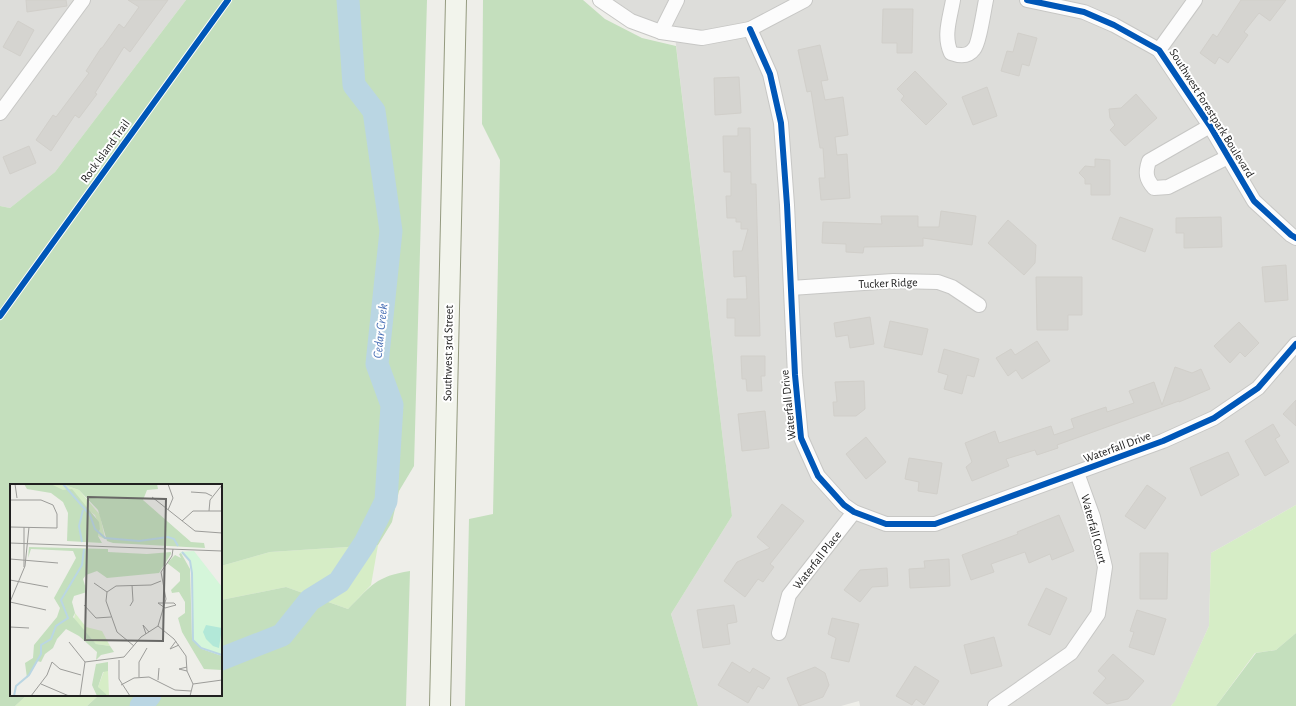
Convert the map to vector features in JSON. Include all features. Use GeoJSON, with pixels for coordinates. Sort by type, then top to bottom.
{"type":"FeatureCollection","features":[{"type":"Feature","properties":{"kind":"main road","name":"Southwest 3rd Street"},"geometry":{"type":"LineString","coordinates":[[440,706],[456,0]]}},
{"type":"Feature","properties":{"kind":"street"},"geometry":{"type":"LineString","coordinates":[[0,113],[83,0]]}},
{"type":"Feature","properties":{"kind":"street"},"geometry":{"type":"LineString","coordinates":[[600,0],[631,21],[661,32],[702,38],[750,29],[805,0]]}},
{"type":"Feature","properties":{"kind":"street"},"geometry":{"type":"LineString","coordinates":[[661,32],[677,0]]}},
{"type":"Feature","properties":{"kind":"street"},"geometry":{"type":"LineString","coordinates":[[953,0],[946,44],[951,53],[960,56],[968,55],[975,49],[986,0]]}},
{"type":"Feature","properties":{"kind":"street","name":"Southwest Forestpark Boulevard"},"geometry":{"type":"LineString","coordinates":[[1027,0],[1084,12],[1114,25],[1159,50],[1210,126],[1254,201],[1296,238]]}},
{"type":"Feature","properties":{"kind":"street"},"geometry":{"type":"LineString","coordinates":[[1159,50],[1195,0]]}},
{"type":"Feature","properties":{"kind":"street","name":"Waterfall Drive"},"geometry":{"type":"LineString","coordinates":[[750,29],[770,74],[781,123],[795,375],[801,438],[818,476],[844,505],[854,512],[886,524],[935,524],[1163,442],[1214,418],[1258,388],[1296,344]]}},
{"type":"Feature","properties":{"kind":"street"},"geometry":{"type":"LineString","coordinates":[[1210,126],[1149,161],[1145,172],[1148,181],[1154,188],[1168,187],[1228,156]]}},
{"type":"Feature","properties":{"kind":"street","name":"Tucker Ridge"},"geometry":{"type":"LineString","coordinates":[[791,288],[894,281],[938,282],[952,288],[979,305]]}},
{"type":"Feature","properties":{"kind":"street","name":"Waterfall Court"},"geometry":{"type":"LineString","coordinates":[[995,706],[1071,653],[1098,614],[1105,567],[1093,517],[1078,472]]}},
{"type":"Feature","properties":{"kind":"street","name":"Waterfall Place"},"geometry":{"type":"LineString","coordinates":[[779,633],[789,596],[854,512]]}},
{"type":"Feature","properties":{"kind":"shaded area"},"geometry":{"type":"Polygon","coordinates":[[[0,0],[186,0],[55,172],[10,208],[0,206],[0,0]]]}},
{"type":"Feature","properties":{"kind":"shaded area"},"geometry":{"type":"Polygon","coordinates":[[[614,0],[1296,0],[1296,505],[1211,553],[1209,626],[1175,702],[1171,706],[860,706],[859,701],[841,706],[698,706],[671,614],[732,516],[674,28],[637,16],[614,0]]]}},
{"type":"Feature","properties":{"kind":"green space"},"geometry":{"type":"Polygon","coordinates":[[[186,0],[427,0],[414,466],[399,491],[392,522],[378,545],[270,552],[222,566],[222,484],[10,484],[10,696],[26,696],[15,706],[0,706],[0,206],[10,208],[55,172],[186,0]]]}},
{"type":"Feature","properties":{"kind":"green space"},"geometry":{"type":"Polygon","coordinates":[[[483,0],[583,0],[605,19],[642,38],[676,46],[732,516],[671,614],[698,706],[465,706],[469,519],[493,514],[500,160],[482,124],[483,0]]]}},
{"type":"Feature","properties":{"kind":"green space"},"geometry":{"type":"Polygon","coordinates":[[[1296,505],[1296,633],[1276,650],[1255,653],[1216,706],[1171,706],[1175,701],[1209,626],[1211,553],[1296,505]]]}},
{"type":"Feature","properties":{"kind":"green space"},"geometry":{"type":"Polygon","coordinates":[[[378,545],[371,585],[348,609],[286,587],[222,600],[222,566],[270,552],[378,545]]]}},
{"type":"Feature","properties":{"kind":"green space"},"geometry":{"type":"Polygon","coordinates":[[[410,571],[406,706],[87,706],[98,696],[222,696],[222,600],[286,587],[348,609],[375,583],[399,573],[410,571]]]}},
{"type":"Feature","properties":{"kind":"green space"},"geometry":{"type":"Polygon","coordinates":[[[1296,633],[1296,706],[1216,706],[1256,653],[1276,650],[1296,633]]]}},
{"type":"Feature","properties":{"kind":"green space"},"geometry":{"type":"Polygon","coordinates":[[[26,696],[98,696],[87,706],[15,706],[26,696]]]}},
{"type":"Feature","properties":{"kind":"building"},"geometry":{"type":"Polygon","coordinates":[[[26,0],[66,0],[67,6],[27,12],[26,0]]]}},
{"type":"Feature","properties":{"kind":"building"},"geometry":{"type":"Polygon","coordinates":[[[128,0],[168,0],[130,52],[124,47],[95,93],[97,94],[79,118],[75,115],[51,151],[36,140],[53,115],[56,117],[89,73],[86,71],[119,24],[124,28],[139,7],[128,0]]]}},
{"type":"Feature","properties":{"kind":"building"},"geometry":{"type":"Polygon","coordinates":[[[1241,0],[1286,0],[1270,21],[1259,13],[1244,32],[1248,35],[1228,63],[1219,57],[1215,64],[1200,53],[1213,34],[1217,37],[1241,0]]]}},
{"type":"Feature","properties":{"kind":"building"},"geometry":{"type":"Polygon","coordinates":[[[883,9],[913,9],[912,53],[897,53],[897,43],[882,43],[883,9]]]}},
{"type":"Feature","properties":{"kind":"building"},"geometry":{"type":"Polygon","coordinates":[[[18,21],[34,30],[20,56],[3,47],[18,21]]]}},
{"type":"Feature","properties":{"kind":"building"},"geometry":{"type":"Polygon","coordinates":[[[1018,33],[1037,38],[1029,66],[1022,64],[1019,76],[1001,71],[1007,51],[1013,52],[1018,33]]]}},
{"type":"Feature","properties":{"kind":"building"},"geometry":{"type":"Polygon","coordinates":[[[820,45],[828,80],[821,81],[825,100],[843,97],[848,135],[835,137],[837,155],[847,154],[850,198],[821,200],[819,178],[825,178],[823,148],[820,148],[811,91],[807,92],[798,50],[820,45]]]}},
{"type":"Feature","properties":{"kind":"building"},"geometry":{"type":"Polygon","coordinates":[[[915,71],[947,104],[926,125],[901,100],[904,96],[897,89],[915,71]]]}},
{"type":"Feature","properties":{"kind":"building"},"geometry":{"type":"Polygon","coordinates":[[[739,77],[741,113],[715,115],[714,78],[739,77]]]}},
{"type":"Feature","properties":{"kind":"building"},"geometry":{"type":"Polygon","coordinates":[[[987,87],[997,116],[973,125],[962,97],[987,87]]]}},
{"type":"Feature","properties":{"kind":"building"},"geometry":{"type":"Polygon","coordinates":[[[1136,94],[1157,118],[1125,146],[1110,130],[1115,125],[1110,118],[1109,109],[1121,108],[1136,94]]]}},
{"type":"Feature","properties":{"kind":"building"},"geometry":{"type":"Polygon","coordinates":[[[738,128],[750,128],[751,184],[756,184],[760,336],[735,336],[735,318],[727,318],[727,299],[747,299],[746,276],[734,277],[733,251],[742,251],[748,229],[741,229],[741,222],[736,222],[736,218],[727,218],[726,196],[731,196],[731,172],[724,172],[723,136],[738,136],[738,128]]]}},
{"type":"Feature","properties":{"kind":"building"},"geometry":{"type":"Polygon","coordinates":[[[29,146],[36,163],[10,174],[3,157],[29,146]]]}},
{"type":"Feature","properties":{"kind":"building"},"geometry":{"type":"Polygon","coordinates":[[[1095,159],[1110,160],[1110,195],[1091,195],[1091,184],[1085,184],[1085,179],[1079,173],[1085,166],[1095,167],[1095,159]]]}},
{"type":"Feature","properties":{"kind":"building"},"geometry":{"type":"Polygon","coordinates":[[[941,211],[976,216],[972,245],[923,238],[923,246],[864,247],[863,253],[846,252],[846,244],[822,243],[823,222],[882,224],[881,216],[918,216],[918,227],[939,227],[941,211]]]}},
{"type":"Feature","properties":{"kind":"building"},"geometry":{"type":"Polygon","coordinates":[[[1120,217],[1153,229],[1145,252],[1112,239],[1120,217]]]}},
{"type":"Feature","properties":{"kind":"building"},"geometry":{"type":"Polygon","coordinates":[[[1221,217],[1222,247],[1184,248],[1184,233],[1176,233],[1176,218],[1221,217]]]}},
{"type":"Feature","properties":{"kind":"building"},"geometry":{"type":"Polygon","coordinates":[[[1008,220],[1036,245],[1035,263],[1024,275],[988,243],[1008,220]]]}},
{"type":"Feature","properties":{"kind":"building"},"geometry":{"type":"Polygon","coordinates":[[[1286,265],[1288,300],[1265,302],[1262,267],[1286,265]]]}},
{"type":"Feature","properties":{"kind":"building"},"geometry":{"type":"Polygon","coordinates":[[[1036,277],[1082,277],[1082,315],[1068,315],[1068,330],[1037,330],[1036,277]]]}},
{"type":"Feature","properties":{"kind":"building"},"geometry":{"type":"Polygon","coordinates":[[[870,317],[874,344],[850,348],[848,335],[836,337],[834,323],[870,317]]]}},
{"type":"Feature","properties":{"kind":"building"},"geometry":{"type":"Polygon","coordinates":[[[890,321],[928,329],[922,355],[884,347],[890,321]]]}},
{"type":"Feature","properties":{"kind":"building"},"geometry":{"type":"Polygon","coordinates":[[[1239,322],[1259,343],[1245,357],[1240,352],[1230,363],[1214,346],[1239,322]]]}},
{"type":"Feature","properties":{"kind":"building"},"geometry":{"type":"Polygon","coordinates":[[[1037,341],[1050,361],[1022,379],[1016,370],[1008,376],[996,358],[1011,349],[1015,355],[1037,341]]]}},
{"type":"Feature","properties":{"kind":"building"},"geometry":{"type":"Polygon","coordinates":[[[944,349],[979,359],[974,377],[967,375],[962,394],[944,389],[948,375],[938,372],[944,349]]]}},
{"type":"Feature","properties":{"kind":"building"},"geometry":{"type":"Polygon","coordinates":[[[741,356],[765,356],[765,376],[761,376],[762,391],[747,391],[746,379],[742,379],[741,356]]]}},
{"type":"Feature","properties":{"kind":"building"},"geometry":{"type":"Polygon","coordinates":[[[1175,367],[1192,373],[1201,369],[1210,389],[1179,402],[1057,445],[1058,448],[1037,455],[1035,450],[1006,459],[1009,466],[972,481],[966,467],[972,462],[965,443],[995,431],[999,443],[1051,426],[1054,435],[1074,428],[1071,419],[1106,407],[1107,412],[1134,403],[1129,391],[1154,382],[1162,405],[1175,367]]]}},
{"type":"Feature","properties":{"kind":"building"},"geometry":{"type":"Polygon","coordinates":[[[864,381],[865,409],[856,416],[834,416],[833,402],[837,402],[835,382],[864,381]]]}},
{"type":"Feature","properties":{"kind":"building"},"geometry":{"type":"Polygon","coordinates":[[[1296,400],[1296,426],[1283,414],[1296,400]]]}},
{"type":"Feature","properties":{"kind":"building"},"geometry":{"type":"Polygon","coordinates":[[[765,411],[769,448],[742,451],[738,414],[765,411]]]}},
{"type":"Feature","properties":{"kind":"building"},"geometry":{"type":"Polygon","coordinates":[[[1273,424],[1280,436],[1275,439],[1289,462],[1265,476],[1245,441],[1273,424]]]}},
{"type":"Feature","properties":{"kind":"building"},"geometry":{"type":"Polygon","coordinates":[[[866,437],[886,462],[866,479],[846,454],[866,437]]]}},
{"type":"Feature","properties":{"kind":"building"},"geometry":{"type":"Polygon","coordinates":[[[1228,452],[1239,475],[1201,496],[1190,468],[1228,452]]]}},
{"type":"Feature","properties":{"kind":"building"},"geometry":{"type":"Polygon","coordinates":[[[909,458],[942,463],[937,494],[918,491],[919,482],[905,479],[909,458]]]}},
{"type":"Feature","properties":{"kind":"building"},"geometry":{"type":"Polygon","coordinates":[[[1147,485],[1166,498],[1145,529],[1125,516],[1147,485]]]}},
{"type":"Feature","properties":{"kind":"building"},"geometry":{"type":"Polygon","coordinates":[[[782,504],[804,521],[770,564],[774,567],[763,582],[758,579],[745,597],[724,581],[737,562],[770,548],[757,537],[782,504]]]}},
{"type":"Feature","properties":{"kind":"building"},"geometry":{"type":"Polygon","coordinates":[[[1059,515],[1074,551],[1052,560],[1050,554],[1029,563],[1025,552],[991,564],[994,572],[971,580],[962,555],[1018,534],[1017,532],[1059,515]]]}},
{"type":"Feature","properties":{"kind":"building"},"geometry":{"type":"Polygon","coordinates":[[[1140,553],[1168,553],[1167,599],[1140,599],[1140,553]]]}},
{"type":"Feature","properties":{"kind":"building"},"geometry":{"type":"Polygon","coordinates":[[[949,559],[950,586],[910,588],[909,569],[925,568],[924,561],[949,559]]]}},
{"type":"Feature","properties":{"kind":"building"},"geometry":{"type":"Polygon","coordinates":[[[887,568],[888,586],[872,587],[860,602],[844,590],[860,570],[887,568]]]}},
{"type":"Feature","properties":{"kind":"building"},"geometry":{"type":"Polygon","coordinates":[[[1046,588],[1067,598],[1050,635],[1028,625],[1046,588]]]}},
{"type":"Feature","properties":{"kind":"building"},"geometry":{"type":"Polygon","coordinates":[[[734,605],[737,622],[727,624],[730,644],[703,648],[697,610],[734,605]]]}},
{"type":"Feature","properties":{"kind":"building"},"geometry":{"type":"Polygon","coordinates":[[[1137,610],[1166,619],[1154,655],[1129,647],[1134,632],[1130,631],[1137,610]]]}},
{"type":"Feature","properties":{"kind":"building"},"geometry":{"type":"Polygon","coordinates":[[[832,618],[859,624],[849,662],[831,658],[836,638],[828,634],[832,618]]]}},
{"type":"Feature","properties":{"kind":"building"},"geometry":{"type":"Polygon","coordinates":[[[994,637],[1002,666],[971,674],[964,645],[994,637]]]}},
{"type":"Feature","properties":{"kind":"building"},"geometry":{"type":"Polygon","coordinates":[[[1113,654],[1144,681],[1128,699],[1107,704],[1093,693],[1106,678],[1098,671],[1113,654]]]}},
{"type":"Feature","properties":{"kind":"building"},"geometry":{"type":"Polygon","coordinates":[[[732,662],[750,673],[753,668],[770,678],[763,689],[758,686],[748,703],[718,685],[732,662]]]}},
{"type":"Feature","properties":{"kind":"building"},"geometry":{"type":"Polygon","coordinates":[[[915,666],[939,681],[924,705],[916,699],[912,705],[896,696],[915,666]]]}},
{"type":"Feature","properties":{"kind":"building"},"geometry":{"type":"Polygon","coordinates":[[[815,667],[825,673],[829,685],[823,697],[799,706],[787,678],[815,667]]]}},
{"type":"Feature","properties":{"kind":"waterway","name":"Cedar Creek"},"geometry":{"type":"LineString","coordinates":[[222,659],[282,635],[310,600],[339,582],[365,543],[386,501],[392,405],[377,364],[391,231],[374,111],[354,85],[348,0]]}},
{"type":"Feature","properties":{"kind":"waterway","name":"Cedar Creek"},"geometry":{"type":"LineString","coordinates":[[141,706],[149,696]]}},
{"type":"Feature","properties":{"kind":"cycle path","name":"Rock Island Trail"},"geometry":{"type":"LineString","coordinates":[[0,316],[228,0]]}},
{"type":"Feature","properties":{"kind":"cycle path"},"geometry":{"type":"LineString","coordinates":[[1027,0],[1084,12],[1114,25],[1159,50],[1210,126],[1254,201],[1296,238]]}},
{"type":"Feature","properties":{"kind":"cycle path"},"geometry":{"type":"LineString","coordinates":[[750,29],[770,74],[781,123],[787,205],[795,375],[801,438],[818,476],[844,505],[854,512],[886,524],[935,524],[1163,441],[1214,418],[1258,388],[1296,344]]}}]}
